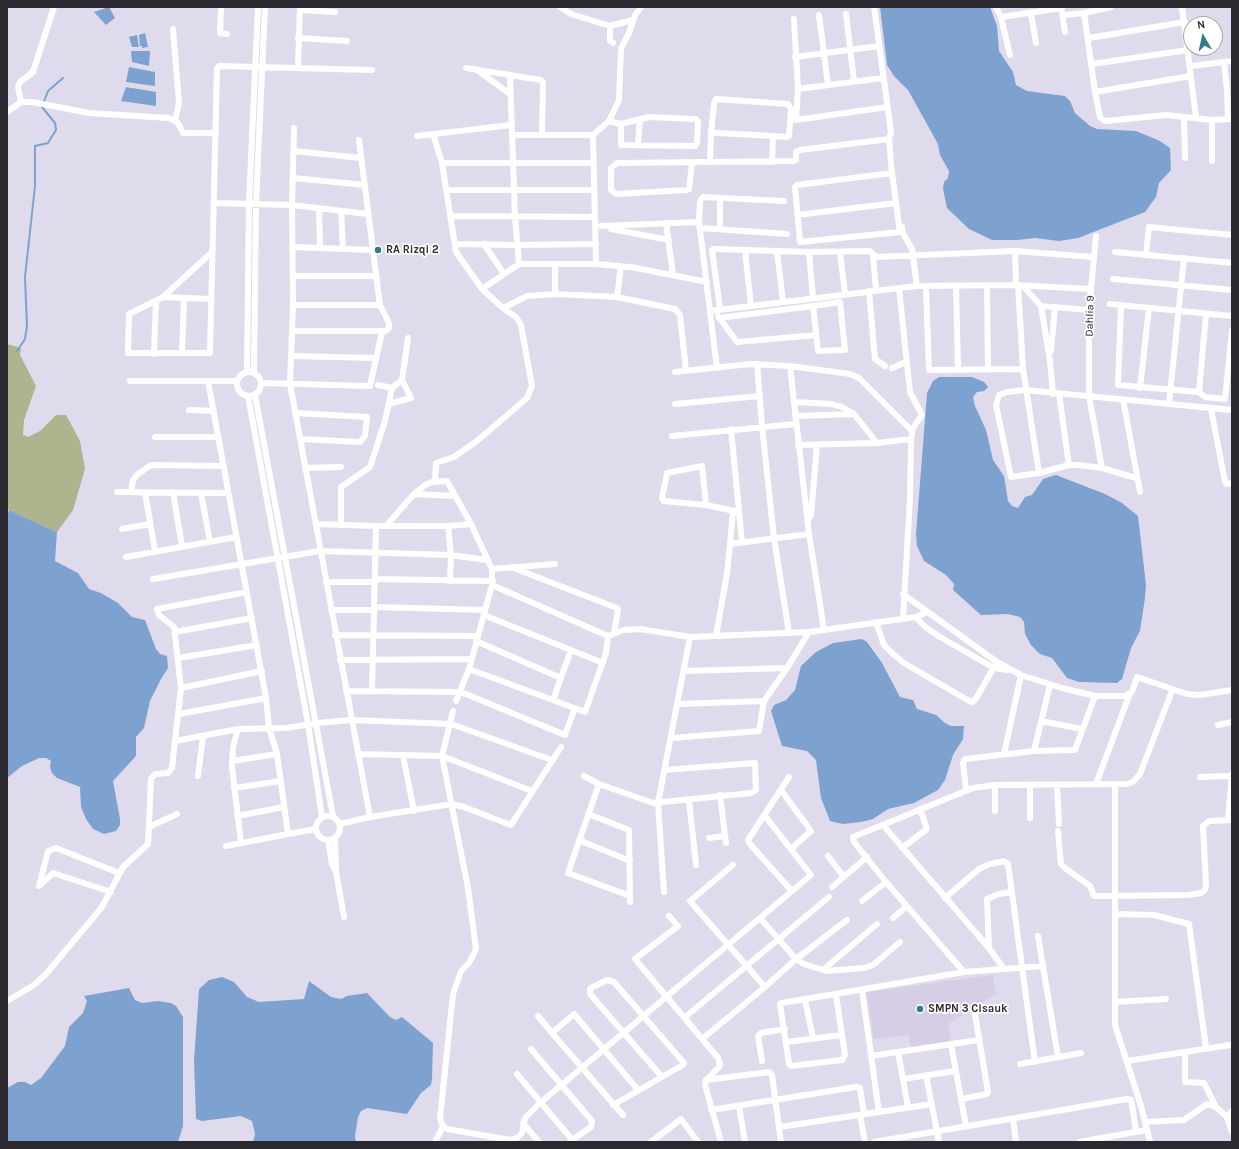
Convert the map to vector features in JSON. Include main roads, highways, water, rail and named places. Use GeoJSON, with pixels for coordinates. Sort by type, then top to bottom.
{"type":"FeatureCollection","features":[{"type":"Feature","properties":{"kind":"water"},"geometry":{"type":"Polygon","coordinates":[[[109,7],[115,18],[106,25],[94,12],[109,7]]]}},
{"type":"Feature","properties":{"kind":"water"},"geometry":{"type":"Polygon","coordinates":[[[880,7],[990,7],[997,26],[999,51],[1013,72],[1016,85],[1027,91],[1065,96],[1070,101],[1075,113],[1090,126],[1097,129],[1136,131],[1160,141],[1170,148],[1171,170],[1159,183],[1156,197],[1145,212],[1078,238],[1059,241],[1035,238],[992,240],[969,229],[947,208],[943,189],[944,182],[948,178],[949,171],[940,155],[938,144],[908,90],[894,76],[887,65],[880,7]]]}},
{"type":"Feature","properties":{"kind":"water"},"geometry":{"type":"Polygon","coordinates":[[[145,33],[148,47],[142,48],[142,46],[140,46],[139,35],[145,33]]]}},
{"type":"Feature","properties":{"kind":"water"},"geometry":{"type":"Polygon","coordinates":[[[137,35],[139,47],[132,47],[129,37],[137,35]]]}},
{"type":"Feature","properties":{"kind":"water"},"geometry":{"type":"Polygon","coordinates":[[[131,51],[150,51],[149,66],[132,62],[131,51]]]}},
{"type":"Feature","properties":{"kind":"water"},"geometry":{"type":"Polygon","coordinates":[[[129,67],[155,72],[155,86],[126,82],[129,67]]]}},
{"type":"Feature","properties":{"kind":"water"},"geometry":{"type":"Polygon","coordinates":[[[126,87],[156,92],[156,106],[121,101],[126,87]]]}},
{"type":"Feature","properties":{"kind":"water"},"geometry":{"type":"Polygon","coordinates":[[[939,377],[972,377],[984,382],[988,387],[984,391],[977,392],[973,397],[975,406],[986,430],[993,460],[1004,476],[1008,501],[1012,506],[1018,508],[1025,497],[1032,495],[1043,479],[1056,475],[1105,494],[1122,503],[1138,516],[1146,585],[1145,598],[1140,631],[1131,648],[1122,679],[1117,683],[1079,682],[1067,678],[1052,658],[1040,654],[1031,645],[1025,634],[1024,622],[1020,617],[1008,614],[981,615],[953,590],[954,584],[946,575],[924,561],[917,546],[916,534],[927,393],[933,381],[939,377]]]}},
{"type":"Feature","properties":{"kind":"water"},"geometry":{"type":"Polygon","coordinates":[[[9,510],[57,532],[55,561],[78,573],[89,589],[101,593],[118,603],[132,617],[145,620],[156,649],[160,654],[167,656],[168,668],[150,701],[144,728],[136,737],[136,756],[113,781],[120,819],[120,825],[116,831],[104,834],[93,829],[86,819],[81,807],[80,787],[57,778],[52,773],[50,767],[51,761],[46,758],[39,758],[22,766],[7,778],[7,516],[9,510]]]}},
{"type":"Feature","properties":{"kind":"water"},"geometry":{"type":"Polygon","coordinates":[[[862,639],[867,642],[882,663],[900,697],[913,700],[917,709],[936,715],[951,726],[964,726],[963,739],[953,755],[945,780],[938,790],[914,803],[888,809],[873,819],[843,824],[830,821],[821,798],[816,760],[807,751],[782,746],[771,711],[774,705],[786,700],[795,690],[801,666],[816,652],[833,643],[862,639]]]}},
{"type":"Feature","properties":{"kind":"water"},"geometry":{"type":"Polygon","coordinates":[[[222,977],[234,982],[247,997],[259,1002],[304,999],[309,981],[331,997],[341,999],[347,996],[367,993],[390,1017],[396,1020],[402,1017],[433,1043],[431,1085],[421,1093],[407,1114],[367,1108],[361,1111],[358,1117],[355,1136],[356,1142],[253,1142],[255,1134],[252,1121],[241,1116],[202,1121],[196,1119],[194,1061],[199,989],[209,980],[222,977]]]}},
{"type":"Feature","properties":{"kind":"water"},"geometry":{"type":"Polygon","coordinates":[[[129,988],[135,1000],[142,1003],[158,1001],[171,1003],[176,1006],[183,1017],[183,1126],[178,1142],[7,1142],[7,1088],[18,1082],[25,1082],[31,1085],[41,1078],[65,1046],[69,1027],[83,1013],[87,1001],[84,996],[129,988]]]}},
{"type":"Feature","properties":{"kind":"waterway"},"geometry":{"type":"LineString","coordinates":[[17,351],[25,339],[27,326],[25,277],[35,186],[35,146],[48,143],[56,130],[55,123],[42,107],[48,91],[63,78]]}},
{"type":"Feature","properties":{"kind":"place","name":"RA Rizqi 2"},"geometry":{"type":"Point","coordinates":[378,250]}},
{"type":"Feature","properties":{"kind":"place","name":"SMPN 3 Cisauk"},"geometry":{"type":"Point","coordinates":[920,1009]}}]}
